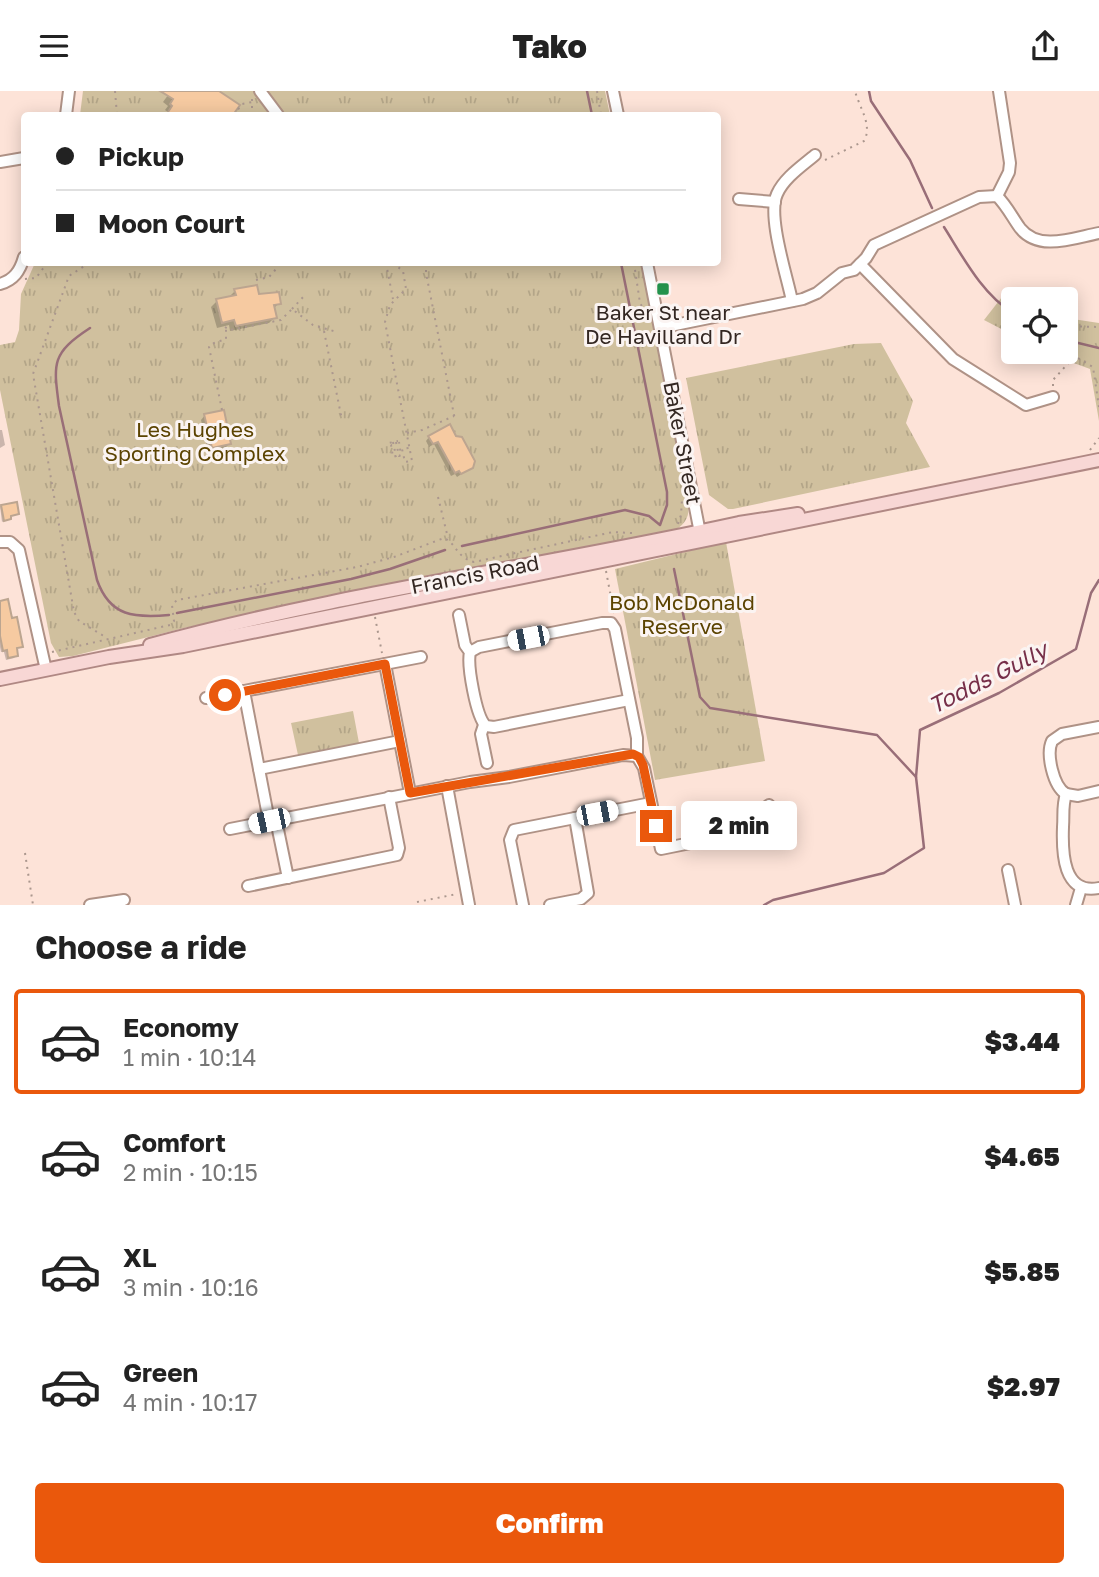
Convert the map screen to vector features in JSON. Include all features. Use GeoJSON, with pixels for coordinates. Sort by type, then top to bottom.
{"type":"FeatureCollection","features":[{"type":"Feature","properties":{"kind":"main road","name":"Francis Road"},"geometry":{"type":"LineString","coordinates":[[0,679],[701,537],[766,519],[844,510],[1095,455]]}},
{"type":"Feature","properties":{"kind":"street"},"geometry":{"type":"LineString","coordinates":[[66,112],[69,91]]}},
{"type":"Feature","properties":{"kind":"street"},"geometry":{"type":"LineString","coordinates":[[613,91],[617,112]]}},
{"type":"Feature","properties":{"kind":"street"},"geometry":{"type":"LineString","coordinates":[[997,196],[1010,163],[999,91]]}},
{"type":"Feature","properties":{"kind":"street"},"geometry":{"type":"LineString","coordinates":[[256,94],[275,112]]}},
{"type":"Feature","properties":{"kind":"street"},"geometry":{"type":"LineString","coordinates":[[792,301],[773,213],[777,193],[792,175],[815,155]]}},
{"type":"Feature","properties":{"kind":"street"},"geometry":{"type":"LineString","coordinates":[[0,162],[21,158]]}},
{"type":"Feature","properties":{"kind":"street"},"geometry":{"type":"LineString","coordinates":[[660,328],[792,301],[817,293],[842,273],[854,270],[874,245],[979,197],[997,196],[1021,229],[1032,239],[1046,242],[1099,233]]}},
{"type":"Feature","properties":{"kind":"street"},"geometry":{"type":"LineString","coordinates":[[739,199],[775,202]]}},
{"type":"Feature","properties":{"kind":"street"},"geometry":{"type":"LineString","coordinates":[[4,283],[16,274],[21,263]]}},
{"type":"Feature","properties":{"kind":"street"},"geometry":{"type":"LineString","coordinates":[[860,264],[953,359],[1026,405],[1053,397]]}},
{"type":"Feature","properties":{"kind":"street","name":"Baker Street"},"geometry":{"type":"LineString","coordinates":[[648,266],[701,537]]}},
{"type":"Feature","properties":{"kind":"street"},"geometry":{"type":"LineString","coordinates":[[0,542],[15,545],[22,558],[46,670]]}},
{"type":"Feature","properties":{"kind":"street"},"geometry":{"type":"LineString","coordinates":[[459,615],[465,645],[470,652]]}},
{"type":"Feature","properties":{"kind":"street"},"geometry":{"type":"LineString","coordinates":[[486,762],[481,734],[484,725],[479,716],[471,675],[468,659],[470,652],[479,647],[604,622],[612,624],[638,742],[637,755],[643,765],[661,849],[735,834],[769,805]]}},
{"type":"Feature","properties":{"kind":"street"},"geometry":{"type":"LineString","coordinates":[[206,698],[421,657]]}},
{"type":"Feature","properties":{"kind":"street"},"geometry":{"type":"LineString","coordinates":[[385,664],[410,793]]}},
{"type":"Feature","properties":{"kind":"street"},"geometry":{"type":"LineString","coordinates":[[244,691],[259,769],[288,878]]}},
{"type":"Feature","properties":{"kind":"street"},"geometry":{"type":"LineString","coordinates":[[484,725],[494,727],[629,700]]}},
{"type":"Feature","properties":{"kind":"street"},"geometry":{"type":"LineString","coordinates":[[1099,727],[1062,734],[1052,741],[1050,752],[1056,782],[1061,791],[1077,796],[1099,791]]}},
{"type":"Feature","properties":{"kind":"street"},"geometry":{"type":"LineString","coordinates":[[259,769],[400,741]]}},
{"type":"Feature","properties":{"kind":"street"},"geometry":{"type":"LineString","coordinates":[[230,829],[447,786],[623,755],[637,755]]}},
{"type":"Feature","properties":{"kind":"street"},"geometry":{"type":"LineString","coordinates":[[447,786],[470,905]]}},
{"type":"Feature","properties":{"kind":"street"},"geometry":{"type":"LineString","coordinates":[[1066,794],[1063,804],[1062,843],[1069,876],[1082,888],[1099,888]]}},
{"type":"Feature","properties":{"kind":"street"},"geometry":{"type":"LineString","coordinates":[[248,885],[397,855],[399,848],[389,797]]}},
{"type":"Feature","properties":{"kind":"street"},"geometry":{"type":"LineString","coordinates":[[523,905],[510,842],[511,834],[519,829],[651,803]]}},
{"type":"Feature","properties":{"kind":"street"},"geometry":{"type":"LineString","coordinates":[[550,905],[581,899],[588,893],[575,818]]}},
{"type":"Feature","properties":{"kind":"street"},"geometry":{"type":"LineString","coordinates":[[1008,870],[1014,905]]}},
{"type":"Feature","properties":{"kind":"street"},"geometry":{"type":"LineString","coordinates":[[1076,905],[1082,888]]}},
{"type":"Feature","properties":{"kind":"street"},"geometry":{"type":"LineString","coordinates":[[90,905],[124,900]]}},
{"type":"Feature","properties":{"kind":"path"},"geometry":{"type":"LineString","coordinates":[[115,91],[117,112]]}},
{"type":"Feature","properties":{"kind":"path"},"geometry":{"type":"LineString","coordinates":[[597,91],[600,112]]}},
{"type":"Feature","properties":{"kind":"path"},"geometry":{"type":"LineString","coordinates":[[815,155],[823,160],[864,141],[867,137],[866,122],[855,91]]}},
{"type":"Feature","properties":{"kind":"path"},"geometry":{"type":"LineString","coordinates":[[252,112],[256,94]]}},
{"type":"Feature","properties":{"kind":"path"},"geometry":{"type":"LineString","coordinates":[[236,112],[242,104],[253,102]]}},
{"type":"Feature","properties":{"kind":"path"},"geometry":{"type":"LineString","coordinates":[[23,279],[36,278],[45,266]]}},
{"type":"Feature","properties":{"kind":"path"},"geometry":{"type":"LineString","coordinates":[[84,266],[69,276],[33,374],[74,612],[79,621],[108,639]]}},
{"type":"Feature","properties":{"kind":"path"},"geometry":{"type":"LineString","coordinates":[[387,266],[393,301]]}},
{"type":"Feature","properties":{"kind":"path"},"geometry":{"type":"LineString","coordinates":[[396,442],[396,457],[393,457],[390,445],[386,445],[401,440],[405,462],[412,461],[385,322],[393,301],[406,289],[403,271],[397,266]]}},
{"type":"Feature","properties":{"kind":"path"},"geometry":{"type":"LineString","coordinates":[[406,433],[455,418],[426,266]]}},
{"type":"Feature","properties":{"kind":"path"},"geometry":{"type":"LineString","coordinates":[[256,280],[267,278],[277,268]]}},
{"type":"Feature","properties":{"kind":"path"},"geometry":{"type":"LineString","coordinates":[[222,410],[209,347],[226,339],[226,328],[230,330],[281,320],[305,295]]}},
{"type":"Feature","properties":{"kind":"path"},"geometry":{"type":"LineString","coordinates":[[292,309],[313,325],[337,332]]}},
{"type":"Feature","properties":{"kind":"path"},"geometry":{"type":"LineString","coordinates":[[1078,326],[1099,327]]}},
{"type":"Feature","properties":{"kind":"path"},"geometry":{"type":"LineString","coordinates":[[324,330],[342,420]]}},
{"type":"Feature","properties":{"kind":"path"},"geometry":{"type":"LineString","coordinates":[[1078,359],[1093,367],[1099,408]]}},
{"type":"Feature","properties":{"kind":"path"},"geometry":{"type":"LineString","coordinates":[[1053,397],[1053,380],[1068,364]]}},
{"type":"Feature","properties":{"kind":"path"},"geometry":{"type":"LineString","coordinates":[[1095,455],[1099,438]]}},
{"type":"Feature","properties":{"kind":"path"},"geometry":{"type":"LineString","coordinates":[[402,449],[409,447]]}},
{"type":"Feature","properties":{"kind":"path"},"geometry":{"type":"LineString","coordinates":[[438,497],[448,539],[460,557],[474,562],[612,532],[636,534]]}},
{"type":"Feature","properties":{"kind":"path"},"geometry":{"type":"LineString","coordinates":[[674,527],[681,515],[682,499]]}},
{"type":"Feature","properties":{"kind":"path"},"geometry":{"type":"LineString","coordinates":[[42,654],[170,625],[174,618],[172,605],[177,600],[357,567],[410,552],[442,538],[448,539]]}},
{"type":"Feature","properties":{"kind":"path"},"geometry":{"type":"LineString","coordinates":[[607,579],[615,617],[612,624]]}},
{"type":"Feature","properties":{"kind":"path"},"geometry":{"type":"LineString","coordinates":[[376,623],[385,664]]}},
{"type":"Feature","properties":{"kind":"path"},"geometry":{"type":"LineString","coordinates":[[25,853],[33,905]]}},
{"type":"Feature","properties":{"kind":"path"},"geometry":{"type":"LineString","coordinates":[[416,902],[458,894]]}},
{"type":"Feature","properties":{"kind":"green space"},"geometry":{"type":"Polygon","coordinates":[[[83,91],[605,91],[609,112],[80,112],[83,91]]]}},
{"type":"Feature","properties":{"kind":"green space","name":"Les Hughes Sporting Complex"},"geometry":{"type":"Polygon","coordinates":[[[34,266],[642,266],[688,504],[687,518],[677,529],[184,628],[73,656],[59,657],[51,643],[0,390],[0,345],[15,342],[19,330],[21,294],[34,266]]]}},
{"type":"Feature","properties":{"kind":"green space"},"geometry":{"type":"Polygon","coordinates":[[[1001,298],[1001,329],[984,320],[1001,298]]]}},
{"type":"Feature","properties":{"kind":"green space"},"geometry":{"type":"Polygon","coordinates":[[[1078,320],[1099,323],[1099,421],[1090,369],[1076,364],[1078,320]]]}},
{"type":"Feature","properties":{"kind":"green space"},"geometry":{"type":"Polygon","coordinates":[[[881,343],[913,401],[906,423],[930,467],[733,509],[728,509],[709,495],[686,378],[854,344],[881,343]]]}},
{"type":"Feature","properties":{"kind":"green space","name":"Bob McDonald Reserve"},"geometry":{"type":"Polygon","coordinates":[[[726,542],[765,761],[655,780],[615,569],[726,542]]]}},
{"type":"Feature","properties":{"kind":"green space"},"geometry":{"type":"Polygon","coordinates":[[[353,711],[359,743],[298,755],[291,723],[353,711]]]}},
{"type":"Feature","properties":{"kind":"building"},"geometry":{"type":"Polygon","coordinates":[[[160,91],[219,91],[240,105],[235,112],[168,112],[173,99],[160,91]]]}},
{"type":"Feature","properties":{"kind":"building"},"geometry":{"type":"Polygon","coordinates":[[[257,285],[259,294],[279,292],[281,304],[274,305],[277,318],[236,326],[234,320],[222,323],[216,299],[236,295],[234,289],[257,285]]]}},
{"type":"Feature","properties":{"kind":"building"},"geometry":{"type":"Polygon","coordinates":[[[224,410],[231,444],[212,448],[204,414],[224,410]]]}},
{"type":"Feature","properties":{"kind":"building"},"geometry":{"type":"Polygon","coordinates":[[[450,424],[456,436],[462,437],[475,461],[473,468],[461,474],[459,471],[455,473],[438,442],[433,444],[428,436],[450,424]]]}},
{"type":"Feature","properties":{"kind":"building"},"geometry":{"type":"Polygon","coordinates":[[[17,502],[19,514],[4,521],[1,505],[17,502]]]}},
{"type":"Feature","properties":{"kind":"building"},"geometry":{"type":"Polygon","coordinates":[[[8,599],[12,618],[17,617],[23,647],[17,648],[18,656],[8,658],[7,650],[3,651],[0,636],[0,601],[8,599]]]}},
{"type":"Feature","properties":{"kind":"waterway"},"geometry":{"type":"LineString","coordinates":[[587,91],[591,112]]}},
{"type":"Feature","properties":{"kind":"waterway"},"geometry":{"type":"LineString","coordinates":[[869,91],[871,101],[910,160],[932,208]]}},
{"type":"Feature","properties":{"kind":"waterway"},"geometry":{"type":"LineString","coordinates":[[944,227],[983,285],[1001,304]]}},
{"type":"Feature","properties":{"kind":"waterway"},"geometry":{"type":"LineString","coordinates":[[462,546],[625,510],[649,516],[660,525],[667,505],[667,492],[622,266]]}},
{"type":"Feature","properties":{"kind":"waterway"},"geometry":{"type":"LineString","coordinates":[[90,328],[62,352],[58,360],[56,379],[59,406],[97,580],[109,601],[125,613],[169,615]]}},
{"type":"Feature","properties":{"kind":"waterway"},"geometry":{"type":"LineString","coordinates":[[1078,343],[1099,348]]}},
{"type":"Feature","properties":{"kind":"waterway"},"geometry":{"type":"LineString","coordinates":[[177,613],[351,579],[445,550]]}},
{"type":"Feature","properties":{"kind":"waterway"},"geometry":{"type":"LineString","coordinates":[[674,569],[700,697],[710,708],[877,735],[916,777]]}},
{"type":"Feature","properties":{"kind":"waterway","name":"Todds Gully"},"geometry":{"type":"LineString","coordinates":[[764,905],[773,900],[884,873],[924,848],[916,777],[920,730],[999,693],[1076,649],[1091,593],[1099,580]]}},
{"type":"Feature","properties":{"kind":"place","name":"Baker St near De Havilland Dr"},"geometry":{"type":"Point","coordinates":[663,289]}},
{"type":"Feature","properties":{"kind":"route"},"geometry":{"type":"LineString","coordinates":[[225,695],[385,664],[410,793],[633,754],[639,757],[643,765],[656,826]]}}]}
